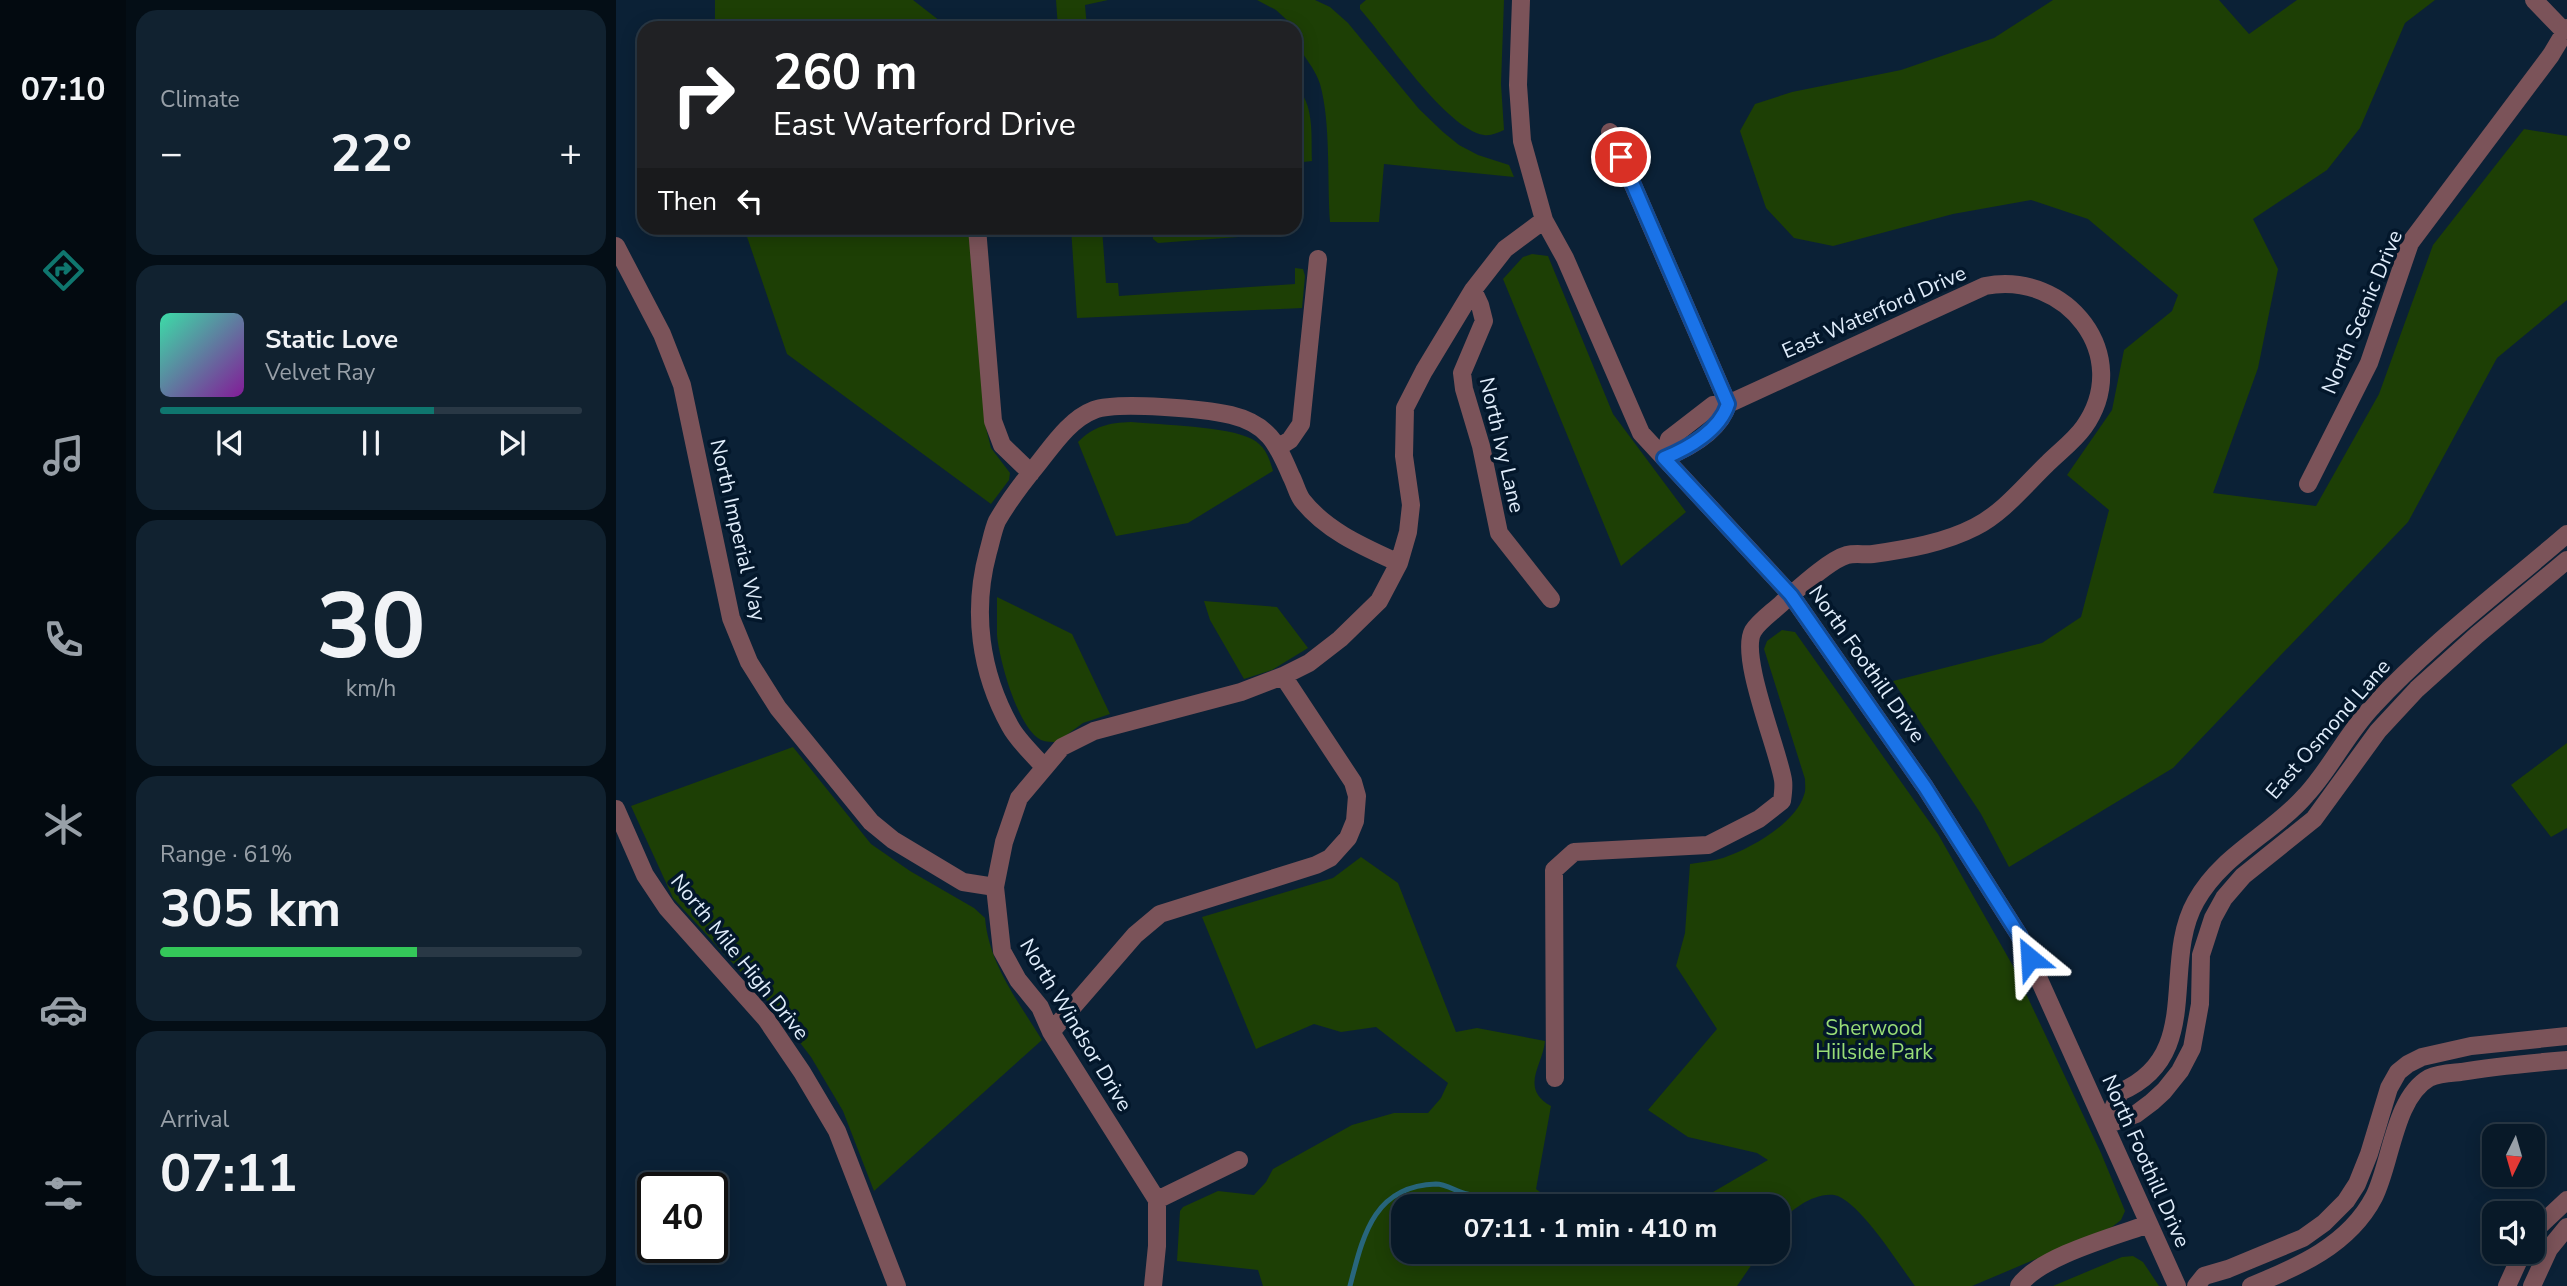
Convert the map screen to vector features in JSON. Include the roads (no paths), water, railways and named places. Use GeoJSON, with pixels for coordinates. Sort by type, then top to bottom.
{"type":"FeatureCollection","features":[{"type":"Feature","properties":{"kind":"street","name":"North Foothill Drive"},"geometry":{"type":"LineString","coordinates":[[1521,0],[1518,85],[1522,141],[1544,219],[1565,258],[1641,433],[1791,595],[1925,787],[2019,935],[2177,1286]]}},
{"type":"Feature","properties":{"kind":"street"},"geometry":{"type":"LineString","coordinates":[[2534,0],[2566,29]]}},
{"type":"Feature","properties":{"kind":"street","name":"North Scenic Drive"},"geometry":{"type":"LineString","coordinates":[[2308,484],[2369,363],[2410,243],[2551,55],[2566,29]]}},
{"type":"Feature","properties":{"kind":"street"},"geometry":{"type":"LineString","coordinates":[[1610,132],[1728,404]]}},
{"type":"Feature","properties":{"kind":"street","name":"North Windsor Drive"},"geometry":{"type":"LineString","coordinates":[[1157,1200],[1051,1032],[1040,1007],[1018,980],[1002,951],[995,887],[1004,842],[1019,799],[1062,747],[1094,731],[1241,692],[1283,676],[1309,663],[1340,639],[1379,601],[1399,563],[1408,532],[1411,505],[1404,456],[1405,408],[1473,290],[1505,249],[1544,219]]}},
{"type":"Feature","properties":{"kind":"street"},"geometry":{"type":"LineString","coordinates":[[978,235],[993,421],[1002,445],[1031,473]]}},
{"type":"Feature","properties":{"kind":"street","name":"North Imperial Way"},"geometry":{"type":"LineString","coordinates":[[616,246],[663,334],[682,385],[731,618],[749,662],[778,708],[871,822],[893,840],[964,882],[995,887]]}},
{"type":"Feature","properties":{"kind":"street"},"geometry":{"type":"LineString","coordinates":[[1279,447],[1290,440],[1301,424],[1318,259]]}},
{"type":"Feature","properties":{"kind":"street","name":"East Waterford Drive"},"geometry":{"type":"LineString","coordinates":[[1664,458],[1669,439],[1713,405],[1728,404],[1985,286],[2017,284],[2038,289],[2072,307],[2085,323],[2095,343],[2099,364],[2100,384],[2094,408],[2084,427],[1994,515],[1976,527],[1925,546],[1870,555],[1825,582],[1791,595]]}},
{"type":"Feature","properties":{"kind":"street","name":"North Ivy Lane"},"geometry":{"type":"LineString","coordinates":[[1473,290],[1485,321],[1462,373],[1499,533],[1551,599]]}},
{"type":"Feature","properties":{"kind":"street"},"geometry":{"type":"LineString","coordinates":[[1044,767],[1011,729],[995,696],[986,667],[979,625],[981,576],[996,523],[1067,428],[1092,410],[1113,405],[1230,415],[1255,423],[1279,447],[1301,498],[1324,523],[1399,563]]}},
{"type":"Feature","properties":{"kind":"street","name":"East Osmond Lane"},"geometry":{"type":"LineString","coordinates":[[2106,1125],[2120,1092],[2140,1082],[2152,1070],[2168,1045],[2175,1024],[2182,943],[2189,916],[2216,873],[2308,794],[2370,709],[2398,680],[2567,534]]}},
{"type":"Feature","properties":{"kind":"street","name":"East Osmond Lane"},"geometry":{"type":"LineString","coordinates":[[2106,1125],[2136,1114],[2169,1085],[2192,1048],[2200,1003],[2201,955],[2213,918],[2224,898],[2243,876],[2314,820],[2378,731],[2417,690],[2477,635],[2567,560]]}},
{"type":"Feature","properties":{"kind":"street"},"geometry":{"type":"LineString","coordinates":[[1555,1078],[1554,870],[1574,852],[1708,845],[1759,820],[1782,801],[1784,782],[1748,647],[1753,631],[1791,595]]}},
{"type":"Feature","properties":{"kind":"street"},"geometry":{"type":"LineString","coordinates":[[1051,1032],[1135,936],[1160,914],[1316,865],[1330,858],[1348,838],[1357,810],[1353,782],[1283,676]]}},
{"type":"Feature","properties":{"kind":"street"},"geometry":{"type":"LineString","coordinates":[[2323,771],[2340,785]]}},
{"type":"Feature","properties":{"kind":"street","name":"North Mile High Drive"},"geometry":{"type":"LineString","coordinates":[[616,809],[645,875],[667,908],[766,1019],[837,1131],[897,1286]]}},
{"type":"Feature","properties":{"kind":"street"},"geometry":{"type":"LineString","coordinates":[[2196,1286],[2204,1276],[2303,1238],[2324,1223],[2346,1201],[2357,1184],[2369,1154],[2389,1088],[2398,1072],[2408,1064],[2421,1057],[2472,1046],[2567,1037]]}},
{"type":"Feature","properties":{"kind":"street"},"geometry":{"type":"LineString","coordinates":[[2251,1286],[2326,1250],[2352,1227],[2373,1199],[2383,1176],[2396,1130],[2410,1100],[2427,1079],[2436,1075],[2567,1059]]}},
{"type":"Feature","properties":{"kind":"street"},"geometry":{"type":"LineString","coordinates":[[2152,1070],[2169,1085]]}},
{"type":"Feature","properties":{"kind":"street"},"geometry":{"type":"LineString","coordinates":[[1153,1286],[1157,1246],[1157,1200],[1239,1160]]}},
{"type":"Feature","properties":{"kind":"street"},"geometry":{"type":"LineString","coordinates":[[2545,1221],[2567,1200]]}},
{"type":"Feature","properties":{"kind":"street"},"geometry":{"type":"LineString","coordinates":[[2019,1286],[2025,1277],[2037,1268],[2099,1241],[2149,1224]]}},
{"type":"Feature","properties":{"kind":"street"},"geometry":{"type":"LineString","coordinates":[[2532,1286],[2549,1249],[2567,1227]]}},
{"type":"Feature","properties":{"kind":"street"},"geometry":{"type":"LineString","coordinates":[[2507,1286],[2517,1264]]}},
{"type":"Feature","properties":{"kind":"waterway"},"geometry":{"type":"LineString","coordinates":[[1398,1194],[1415,1187],[1436,1184],[1467,1194]]}},
{"type":"Feature","properties":{"kind":"waterway"},"geometry":{"type":"LineString","coordinates":[[1350,1286],[1366,1232],[1374,1217],[1391,1199]]}},
{"type":"Feature","properties":{"kind":"park label","name":"Sherwood Hiilside Park"},"geometry":{"type":"Point","coordinates":[1874,1040]}}]}
